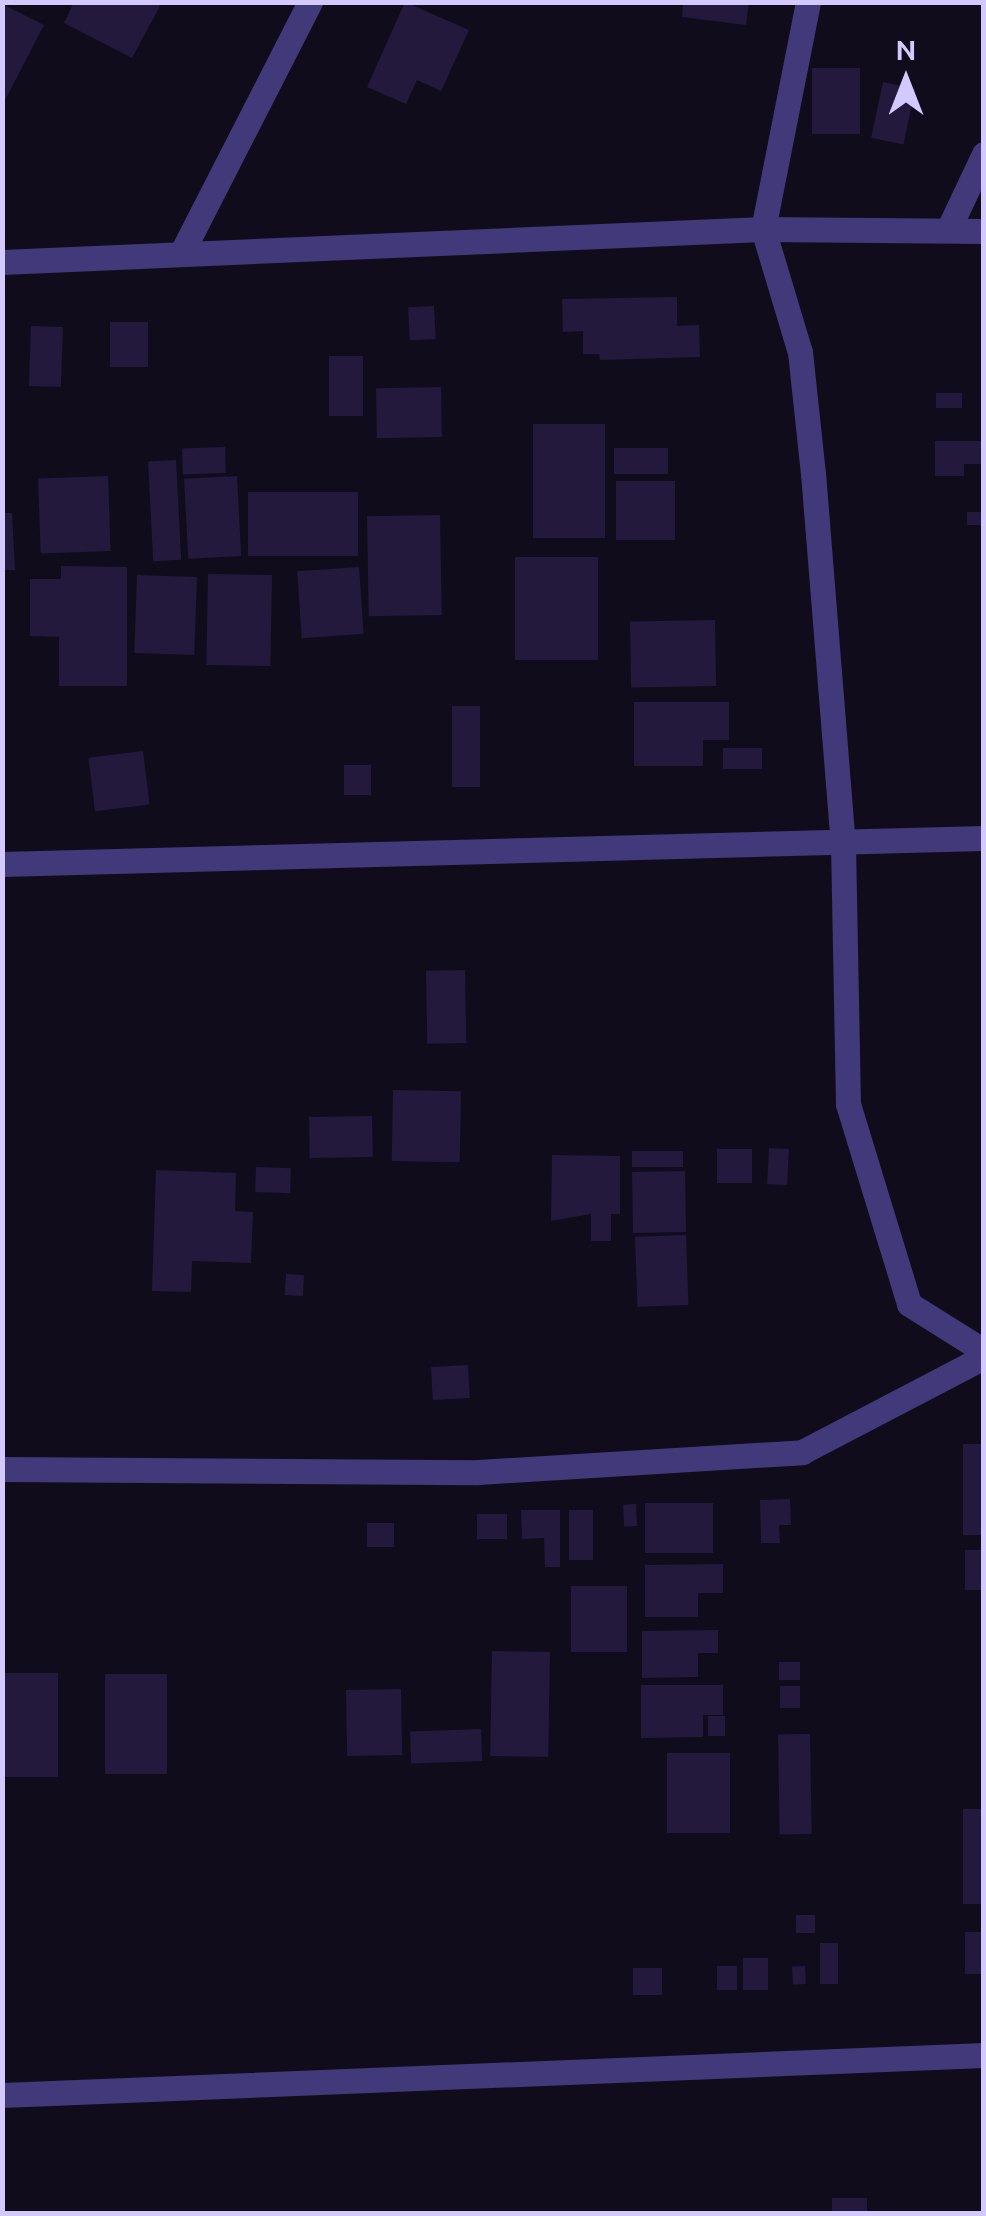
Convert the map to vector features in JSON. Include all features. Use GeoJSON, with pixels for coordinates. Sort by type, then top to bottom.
{"type":"FeatureCollection","features":[{"type":"Feature","properties":{"kind":"street"},"geometry":{"type":"LineString","coordinates":[[181,254],[310,2]]}},
{"type":"Feature","properties":{"kind":"street"},"geometry":{"type":"LineString","coordinates":[[2,1469],[478,1472],[802,1452],[984,1354],[909,1304],[848,1104],[843,844],[800,352],[763,229],[808,2]]}},
{"type":"Feature","properties":{"kind":"street"},"geometry":{"type":"LineString","coordinates":[[948,230],[984,154]]}},
{"type":"Feature","properties":{"kind":"street"},"geometry":{"type":"LineString","coordinates":[[2,262],[763,229],[984,231]]}},
{"type":"Feature","properties":{"kind":"street"},"geometry":{"type":"LineString","coordinates":[[2,864],[984,838]]}},
{"type":"Feature","properties":{"kind":"street"},"geometry":{"type":"LineString","coordinates":[[2,2096],[984,2054]]}},
{"type":"Feature","properties":{"kind":"building"},"geometry":{"type":"Polygon","coordinates":[[[74,2],[152,2],[160,6],[132,58],[64,23],[74,2]]]}},
{"type":"Feature","properties":{"kind":"building"},"geometry":{"type":"Polygon","coordinates":[[[405,2],[469,30],[441,91],[417,80],[406,104],[367,87],[405,2]]]}},
{"type":"Feature","properties":{"kind":"building"},"geometry":{"type":"Polygon","coordinates":[[[683,2],[749,2],[746,25],[682,17],[683,2]]]}},
{"type":"Feature","properties":{"kind":"building"},"geometry":{"type":"Polygon","coordinates":[[[2,4],[44,25],[2,106],[2,4]]]}},
{"type":"Feature","properties":{"kind":"building"},"geometry":{"type":"Polygon","coordinates":[[[812,68],[860,68],[860,134],[812,134],[812,68]]]}},
{"type":"Feature","properties":{"kind":"building"},"geometry":{"type":"Polygon","coordinates":[[[883,82],[915,89],[903,145],[871,138],[883,82]]]}},
{"type":"Feature","properties":{"kind":"building"},"geometry":{"type":"Polygon","coordinates":[[[677,297],[677,326],[699,325],[700,357],[600,360],[599,354],[583,354],[583,331],[563,332],[562,299],[677,297]]]}},
{"type":"Feature","properties":{"kind":"building"},"geometry":{"type":"Polygon","coordinates":[[[434,306],[436,339],[410,340],[408,307],[434,306]]]}},
{"type":"Feature","properties":{"kind":"building"},"geometry":{"type":"Polygon","coordinates":[[[110,322],[148,322],[148,367],[110,367],[110,322]]]}},
{"type":"Feature","properties":{"kind":"building"},"geometry":{"type":"Polygon","coordinates":[[[31,326],[63,327],[61,387],[29,386],[31,326]]]}},
{"type":"Feature","properties":{"kind":"building"},"geometry":{"type":"Polygon","coordinates":[[[329,356],[363,356],[363,416],[329,416],[329,356]]]}},
{"type":"Feature","properties":{"kind":"building"},"geometry":{"type":"Polygon","coordinates":[[[441,387],[442,437],[377,438],[376,388],[441,387]]]}},
{"type":"Feature","properties":{"kind":"building"},"geometry":{"type":"Polygon","coordinates":[[[936,393],[962,393],[962,408],[936,408],[936,393]]]}},
{"type":"Feature","properties":{"kind":"building"},"geometry":{"type":"Polygon","coordinates":[[[533,424],[605,424],[605,538],[533,538],[533,424]]]}},
{"type":"Feature","properties":{"kind":"building"},"geometry":{"type":"Polygon","coordinates":[[[935,441],[983,441],[984,464],[964,464],[964,476],[935,476],[935,441]]]}},
{"type":"Feature","properties":{"kind":"building"},"geometry":{"type":"Polygon","coordinates":[[[225,447],[226,473],[183,474],[182,449],[225,447]]]}},
{"type":"Feature","properties":{"kind":"building"},"geometry":{"type":"Polygon","coordinates":[[[614,448],[668,448],[668,474],[614,474],[614,448]]]}},
{"type":"Feature","properties":{"kind":"building"},"geometry":{"type":"Polygon","coordinates":[[[176,460],[181,560],[153,561],[148,461],[176,460]]]}},
{"type":"Feature","properties":{"kind":"building"},"geometry":{"type":"Polygon","coordinates":[[[108,476],[111,551],[41,553],[38,478],[108,476]]]}},
{"type":"Feature","properties":{"kind":"building"},"geometry":{"type":"Polygon","coordinates":[[[237,476],[241,556],[188,559],[184,479],[237,476]]]}},
{"type":"Feature","properties":{"kind":"building"},"geometry":{"type":"Polygon","coordinates":[[[616,481],[675,481],[675,540],[616,540],[616,481]]]}},
{"type":"Feature","properties":{"kind":"building"},"geometry":{"type":"Polygon","coordinates":[[[248,492],[358,492],[358,556],[248,556],[248,492]]]}},
{"type":"Feature","properties":{"kind":"building"},"geometry":{"type":"Polygon","coordinates":[[[967,512],[984,512],[984,525],[967,525],[967,512]]]}},
{"type":"Feature","properties":{"kind":"building"},"geometry":{"type":"Polygon","coordinates":[[[2,513],[12,513],[15,570],[2,570],[2,513]]]}},
{"type":"Feature","properties":{"kind":"building"},"geometry":{"type":"Polygon","coordinates":[[[440,515],[442,615],[369,616],[367,516],[440,515]]]}},
{"type":"Feature","properties":{"kind":"building"},"geometry":{"type":"Polygon","coordinates":[[[515,557],[598,557],[598,660],[515,660],[515,557]]]}},
{"type":"Feature","properties":{"kind":"building"},"geometry":{"type":"Polygon","coordinates":[[[61,566],[127,567],[127,686],[59,686],[59,637],[30,636],[30,579],[61,579],[61,566]]]}},
{"type":"Feature","properties":{"kind":"building"},"geometry":{"type":"Polygon","coordinates":[[[359,567],[364,634],[302,638],[297,571],[359,567]]]}},
{"type":"Feature","properties":{"kind":"building"},"geometry":{"type":"Polygon","coordinates":[[[208,574],[272,575],[270,666],[206,665],[208,574]]]}},
{"type":"Feature","properties":{"kind":"building"},"geometry":{"type":"Polygon","coordinates":[[[137,575],[197,577],[194,655],[134,653],[137,575]]]}},
{"type":"Feature","properties":{"kind":"building"},"geometry":{"type":"Polygon","coordinates":[[[715,620],[716,686],[631,687],[630,621],[715,620]]]}},
{"type":"Feature","properties":{"kind":"building"},"geometry":{"type":"Polygon","coordinates":[[[634,702],[729,702],[729,740],[703,740],[703,766],[634,766],[634,702]]]}},
{"type":"Feature","properties":{"kind":"building"},"geometry":{"type":"Polygon","coordinates":[[[452,706],[480,706],[480,787],[452,787],[452,706]]]}},
{"type":"Feature","properties":{"kind":"building"},"geometry":{"type":"Polygon","coordinates":[[[723,748],[762,748],[762,769],[723,769],[723,748]]]}},
{"type":"Feature","properties":{"kind":"building"},"geometry":{"type":"Polygon","coordinates":[[[143,751],[150,805],[95,811],[88,758],[143,751]]]}},
{"type":"Feature","properties":{"kind":"building"},"geometry":{"type":"Polygon","coordinates":[[[344,765],[371,765],[371,795],[344,795],[344,765]]]}},
{"type":"Feature","properties":{"kind":"building"},"geometry":{"type":"Polygon","coordinates":[[[465,970],[466,1043],[427,1044],[426,971],[465,970]]]}},
{"type":"Feature","properties":{"kind":"building"},"geometry":{"type":"Polygon","coordinates":[[[393,1090],[461,1091],[460,1162],[392,1161],[393,1090]]]}},
{"type":"Feature","properties":{"kind":"building"},"geometry":{"type":"Polygon","coordinates":[[[372,1116],[373,1157],[310,1158],[309,1117],[372,1116]]]}},
{"type":"Feature","properties":{"kind":"building"},"geometry":{"type":"Polygon","coordinates":[[[769,1148],[789,1149],[787,1185],[767,1184],[769,1148]]]}},
{"type":"Feature","properties":{"kind":"building"},"geometry":{"type":"Polygon","coordinates":[[[717,1149],[752,1149],[752,1183],[717,1183],[717,1149]]]}},
{"type":"Feature","properties":{"kind":"building"},"geometry":{"type":"Polygon","coordinates":[[[632,1151],[683,1151],[683,1167],[632,1167],[632,1151]]]}},
{"type":"Feature","properties":{"kind":"building"},"geometry":{"type":"Polygon","coordinates":[[[552,1155],[620,1156],[620,1214],[611,1214],[611,1241],[591,1241],[591,1214],[551,1221],[552,1155]]]}},
{"type":"Feature","properties":{"kind":"building"},"geometry":{"type":"Polygon","coordinates":[[[256,1167],[291,1168],[290,1193],[255,1192],[256,1167]]]}},
{"type":"Feature","properties":{"kind":"building"},"geometry":{"type":"Polygon","coordinates":[[[156,1170],[236,1173],[235,1211],[253,1212],[251,1263],[192,1261],[191,1292],[152,1291],[156,1170]]]}},
{"type":"Feature","properties":{"kind":"building"},"geometry":{"type":"Polygon","coordinates":[[[685,1171],[686,1232],[633,1233],[632,1172],[685,1171]]]}},
{"type":"Feature","properties":{"kind":"building"},"geometry":{"type":"Polygon","coordinates":[[[686,1235],[688,1305],[637,1307],[635,1237],[686,1235]]]}},
{"type":"Feature","properties":{"kind":"building"},"geometry":{"type":"Polygon","coordinates":[[[286,1274],[304,1275],[303,1296],[285,1295],[286,1274]]]}},
{"type":"Feature","properties":{"kind":"building"},"geometry":{"type":"Polygon","coordinates":[[[468,1365],[470,1398],[433,1400],[431,1367],[468,1365]]]}},
{"type":"Feature","properties":{"kind":"building"},"geometry":{"type":"Polygon","coordinates":[[[963,1444],[984,1444],[984,1535],[963,1535],[963,1444]]]}},
{"type":"Feature","properties":{"kind":"building"},"geometry":{"type":"Polygon","coordinates":[[[790,1499],[791,1525],[779,1525],[780,1543],[761,1543],[760,1500],[790,1499]]]}},
{"type":"Feature","properties":{"kind":"building"},"geometry":{"type":"Polygon","coordinates":[[[645,1503],[713,1503],[713,1553],[645,1553],[645,1503]]]}},
{"type":"Feature","properties":{"kind":"building"},"geometry":{"type":"Polygon","coordinates":[[[636,1504],[637,1526],[624,1527],[623,1505],[636,1504]]]}},
{"type":"Feature","properties":{"kind":"building"},"geometry":{"type":"Polygon","coordinates":[[[521,1510],[560,1510],[560,1567],[545,1567],[544,1538],[522,1539],[521,1510]]]}},
{"type":"Feature","properties":{"kind":"building"},"geometry":{"type":"Polygon","coordinates":[[[569,1510],[593,1510],[593,1560],[569,1560],[569,1510]]]}},
{"type":"Feature","properties":{"kind":"building"},"geometry":{"type":"Polygon","coordinates":[[[477,1514],[507,1514],[507,1539],[477,1539],[477,1514]]]}},
{"type":"Feature","properties":{"kind":"building"},"geometry":{"type":"Polygon","coordinates":[[[367,1523],[394,1523],[394,1547],[367,1547],[367,1523]]]}},
{"type":"Feature","properties":{"kind":"building"},"geometry":{"type":"Polygon","coordinates":[[[965,1550],[984,1550],[984,1590],[965,1590],[965,1550]]]}},
{"type":"Feature","properties":{"kind":"building"},"geometry":{"type":"Polygon","coordinates":[[[723,1564],[723,1593],[698,1593],[698,1617],[645,1617],[645,1565],[723,1564]]]}},
{"type":"Feature","properties":{"kind":"building"},"geometry":{"type":"Polygon","coordinates":[[[571,1586],[627,1586],[627,1652],[571,1652],[571,1586]]]}},
{"type":"Feature","properties":{"kind":"building"},"geometry":{"type":"Polygon","coordinates":[[[718,1630],[718,1653],[698,1653],[698,1677],[642,1678],[642,1631],[718,1630]]]}},
{"type":"Feature","properties":{"kind":"building"},"geometry":{"type":"Polygon","coordinates":[[[492,1651],[550,1652],[548,1757],[490,1756],[492,1651]]]}},
{"type":"Feature","properties":{"kind":"building"},"geometry":{"type":"Polygon","coordinates":[[[779,1662],[800,1662],[800,1680],[779,1680],[779,1662]]]}},
{"type":"Feature","properties":{"kind":"building"},"geometry":{"type":"Polygon","coordinates":[[[2,1673],[58,1673],[58,1777],[2,1777],[2,1673]]]}},
{"type":"Feature","properties":{"kind":"building"},"geometry":{"type":"Polygon","coordinates":[[[105,1674],[167,1674],[167,1774],[105,1774],[105,1674]]]}},
{"type":"Feature","properties":{"kind":"building"},"geometry":{"type":"Polygon","coordinates":[[[641,1685],[723,1685],[723,1715],[703,1715],[703,1737],[641,1738],[641,1685]]]}},
{"type":"Feature","properties":{"kind":"building"},"geometry":{"type":"Polygon","coordinates":[[[780,1686],[800,1686],[800,1708],[780,1708],[780,1686]]]}},
{"type":"Feature","properties":{"kind":"building"},"geometry":{"type":"Polygon","coordinates":[[[401,1689],[402,1755],[347,1756],[346,1690],[401,1689]]]}},
{"type":"Feature","properties":{"kind":"building"},"geometry":{"type":"Polygon","coordinates":[[[708,1716],[725,1716],[725,1736],[708,1736],[708,1716]]]}},
{"type":"Feature","properties":{"kind":"building"},"geometry":{"type":"Polygon","coordinates":[[[481,1729],[482,1761],[411,1763],[410,1731],[481,1729]]]}},
{"type":"Feature","properties":{"kind":"building"},"geometry":{"type":"Polygon","coordinates":[[[810,1734],[812,1834],[780,1835],[778,1735],[810,1734]]]}},
{"type":"Feature","properties":{"kind":"building"},"geometry":{"type":"Polygon","coordinates":[[[667,1753],[730,1753],[730,1833],[667,1833],[667,1753]]]}},
{"type":"Feature","properties":{"kind":"building"},"geometry":{"type":"Polygon","coordinates":[[[963,1809],[984,1809],[984,1904],[963,1904],[963,1809]]]}},
{"type":"Feature","properties":{"kind":"building"},"geometry":{"type":"Polygon","coordinates":[[[796,1915],[815,1915],[815,1933],[796,1933],[796,1915]]]}},
{"type":"Feature","properties":{"kind":"building"},"geometry":{"type":"Polygon","coordinates":[[[965,1932],[984,1932],[984,1974],[965,1974],[965,1932]]]}},
{"type":"Feature","properties":{"kind":"building"},"geometry":{"type":"Polygon","coordinates":[[[820,1943],[838,1943],[838,1984],[820,1984],[820,1943]]]}},
{"type":"Feature","properties":{"kind":"building"},"geometry":{"type":"Polygon","coordinates":[[[743,1958],[768,1958],[768,1990],[743,1990],[743,1958]]]}},
{"type":"Feature","properties":{"kind":"building"},"geometry":{"type":"Polygon","coordinates":[[[717,1966],[737,1966],[737,1990],[717,1990],[717,1966]]]}},
{"type":"Feature","properties":{"kind":"building"},"geometry":{"type":"Polygon","coordinates":[[[805,1966],[806,1984],[793,1985],[792,1967],[805,1966]]]}},
{"type":"Feature","properties":{"kind":"building"},"geometry":{"type":"Polygon","coordinates":[[[633,1968],[662,1968],[662,1995],[633,1995],[633,1968]]]}},
{"type":"Feature","properties":{"kind":"building"},"geometry":{"type":"Polygon","coordinates":[[[832,2198],[867,2198],[867,2214],[832,2214],[832,2198]]]}}]}
